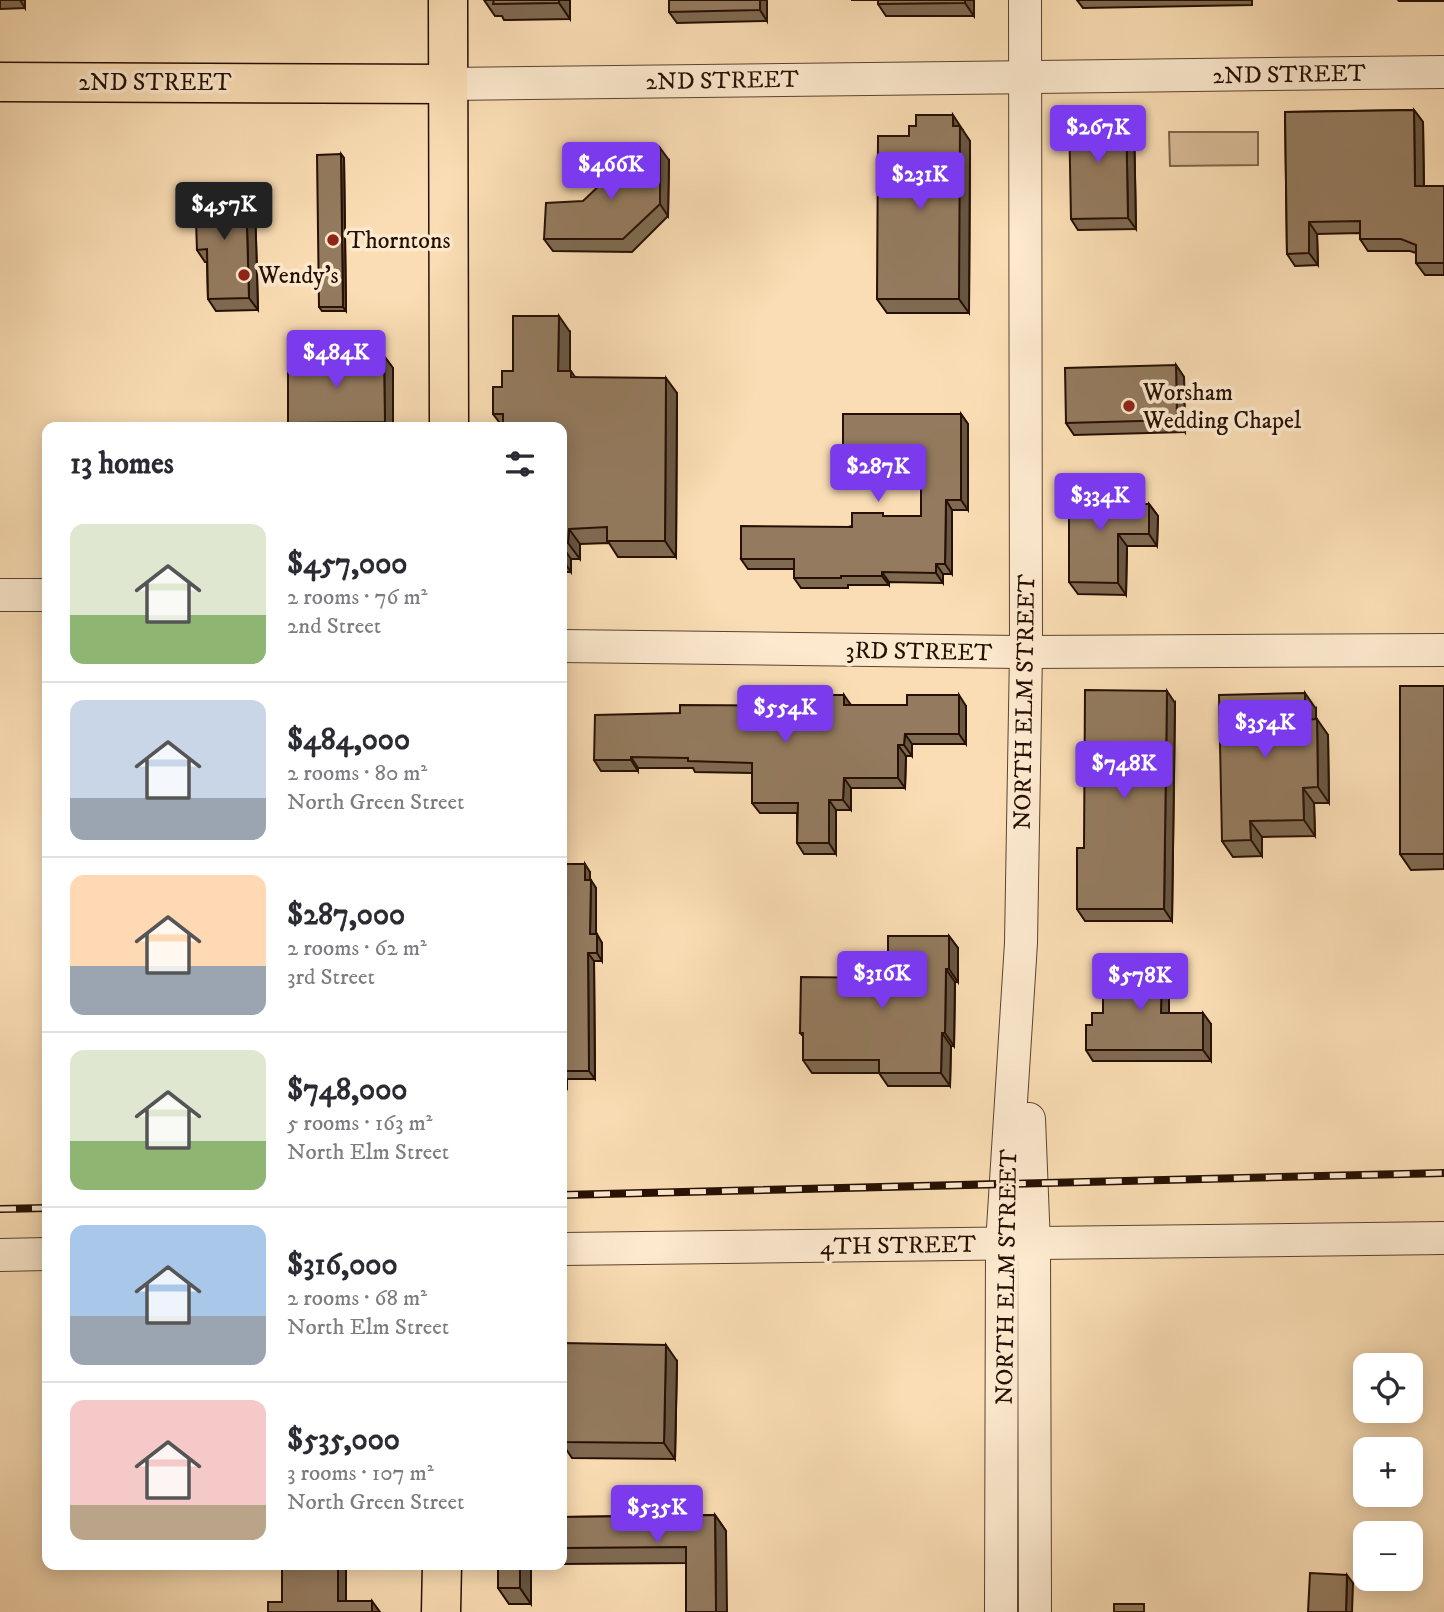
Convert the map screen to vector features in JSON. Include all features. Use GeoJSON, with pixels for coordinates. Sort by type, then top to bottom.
{"type":"FeatureCollection","features":[{"type":"Feature","properties":{"kind":"main road"},"geometry":{"type":"LineString","coordinates":[[448,0],[449,422]]}},
{"type":"Feature","properties":{"kind":"main road","name":"2ND STREET"},"geometry":{"type":"LineString","coordinates":[[0,82],[449,84]]}},
{"type":"Feature","properties":{"kind":"main road"},"geometry":{"type":"LineString","coordinates":[[441,1612],[442,1570]]}},
{"type":"Feature","properties":{"kind":"street","name":"NORTH ELM STREET"},"geometry":{"type":"LineString","coordinates":[[1001,1612],[1002,1244],[1021,943],[1026,652],[1025,0]]}},
{"type":"Feature","properties":{"kind":"street","name":"2ND STREET"},"geometry":{"type":"LineString","coordinates":[[449,84],[1444,72]]}},
{"type":"Feature","properties":{"kind":"street"},"geometry":{"type":"LineString","coordinates":[[0,595],[42,595]]}},
{"type":"Feature","properties":{"kind":"street","name":"3RD STREET"},"geometry":{"type":"LineString","coordinates":[[567,646],[1026,652],[1444,650]]}},
{"type":"Feature","properties":{"kind":"street","name":"NORTH ELM STREET"},"geometry":{"type":"LineString","coordinates":[[1021,943],[1034,1245],[1035,1612]]}},
{"type":"Feature","properties":{"kind":"street","name":"4TH STREET"},"geometry":{"type":"LineString","coordinates":[[567,1249],[1444,1238]]}},
{"type":"Feature","properties":{"kind":"street"},"geometry":{"type":"LineString","coordinates":[[0,1255],[42,1254]]}},
{"type":"Feature","properties":{"kind":"shaded area"},"geometry":{"type":"Polygon","coordinates":[[[1169,132],[1258,132],[1258,165],[1170,166],[1169,132]]]}},
{"type":"Feature","properties":{"kind":"building"},"geometry":{"type":"Polygon","coordinates":[[[494,0],[559,0],[559,3],[493,4],[494,0]]]}},
{"type":"Feature","properties":{"kind":"building"},"geometry":{"type":"Polygon","coordinates":[[[669,0],[760,0],[760,10],[669,12],[669,0]]]}},
{"type":"Feature","properties":{"kind":"building"},"geometry":{"type":"Polygon","coordinates":[[[878,0],[965,0],[965,3],[878,4],[878,0]]]}},
{"type":"Feature","properties":{"kind":"building"},"geometry":{"type":"Polygon","coordinates":[[[1414,110],[1415,186],[1444,186],[1444,263],[1416,263],[1416,245],[1401,239],[1360,239],[1360,221],[1309,222],[1309,253],[1287,254],[1285,112],[1414,110]]]}},
{"type":"Feature","properties":{"kind":"building"},"geometry":{"type":"Polygon","coordinates":[[[1126,111],[1128,218],[1071,219],[1069,112],[1126,111]]]}},
{"type":"Feature","properties":{"kind":"building"},"geometry":{"type":"Polygon","coordinates":[[[916,115],[953,115],[953,126],[960,126],[959,299],[877,299],[878,136],[909,136],[909,126],[916,126],[916,115]]]}},
{"type":"Feature","properties":{"kind":"building"},"geometry":{"type":"Polygon","coordinates":[[[660,148],[660,204],[623,239],[544,239],[546,203],[583,201],[622,164],[624,150],[660,148]]]}},
{"type":"Feature","properties":{"kind":"building"},"geometry":{"type":"Polygon","coordinates":[[[341,154],[343,307],[319,307],[317,155],[341,154]]]}},
{"type":"Feature","properties":{"kind":"building"},"geometry":{"type":"Polygon","coordinates":[[[246,191],[249,298],[208,299],[207,249],[197,250],[195,193],[246,191]]]}},
{"type":"Feature","properties":{"kind":"building"},"geometry":{"type":"Polygon","coordinates":[[[513,316],[559,316],[558,371],[571,371],[571,377],[666,378],[665,541],[607,541],[607,527],[569,529],[567,543],[567,422],[503,422],[503,414],[493,414],[493,387],[502,387],[502,371],[513,371],[513,316]]]}},
{"type":"Feature","properties":{"kind":"building"},"geometry":{"type":"Polygon","coordinates":[[[384,356],[385,422],[288,422],[288,357],[384,356]]]}},
{"type":"Feature","properties":{"kind":"building","name":"Worsham Wedding Chapel"},"geometry":{"type":"Polygon","coordinates":[[[1176,365],[1177,420],[1066,423],[1065,368],[1176,365]]]}},
{"type":"Feature","properties":{"kind":"building"},"geometry":{"type":"Polygon","coordinates":[[[843,414],[961,414],[961,500],[946,500],[945,564],[936,564],[936,573],[882,572],[882,576],[794,578],[794,559],[741,559],[741,526],[852,527],[852,513],[921,516],[921,467],[843,467],[843,414]]]}},
{"type":"Feature","properties":{"kind":"building"},"geometry":{"type":"Polygon","coordinates":[[[1069,488],[1118,488],[1118,504],[1149,504],[1149,534],[1118,534],[1118,583],[1069,582],[1069,488]]]}},
{"type":"Feature","properties":{"kind":"building"},"geometry":{"type":"Polygon","coordinates":[[[1400,686],[1444,686],[1444,854],[1400,854],[1400,686]]]}},
{"type":"Feature","properties":{"kind":"building"},"geometry":{"type":"Polygon","coordinates":[[[1085,690],[1167,691],[1164,909],[1077,909],[1077,848],[1084,848],[1085,690]]]}},
{"type":"Feature","properties":{"kind":"building"},"geometry":{"type":"Polygon","coordinates":[[[1305,693],[1305,720],[1317,719],[1318,787],[1303,788],[1304,820],[1250,821],[1251,840],[1222,841],[1219,695],[1305,693]]]}},
{"type":"Feature","properties":{"kind":"building"},"geometry":{"type":"Polygon","coordinates":[[[819,695],[844,695],[844,705],[907,705],[907,695],[959,695],[959,734],[905,734],[904,745],[898,745],[898,778],[844,778],[843,800],[829,800],[829,843],[797,843],[798,803],[752,803],[752,763],[688,761],[688,758],[631,757],[631,760],[594,760],[595,715],[680,713],[680,705],[819,706],[819,695]]]}},
{"type":"Feature","properties":{"kind":"building"},"geometry":{"type":"Polygon","coordinates":[[[567,864],[585,864],[585,880],[591,880],[590,934],[597,934],[597,953],[588,953],[589,1071],[567,1071],[567,864]]]}},
{"type":"Feature","properties":{"kind":"building"},"geometry":{"type":"Polygon","coordinates":[[[888,936],[949,936],[941,1073],[879,1073],[879,1060],[803,1060],[803,1033],[800,1033],[801,977],[888,978],[888,936]]]}},
{"type":"Feature","properties":{"kind":"building"},"geometry":{"type":"Polygon","coordinates":[[[1103,962],[1162,962],[1161,1013],[1203,1013],[1203,1050],[1086,1050],[1086,1025],[1092,1025],[1092,1013],[1103,1013],[1103,962]]]}},
{"type":"Feature","properties":{"kind":"building"},"geometry":{"type":"Polygon","coordinates":[[[567,1343],[666,1345],[664,1443],[567,1442],[567,1343]]]}},
{"type":"Feature","properties":{"kind":"building"},"geometry":{"type":"Polygon","coordinates":[[[715,1515],[716,1612],[686,1612],[686,1547],[567,1548],[567,1517],[715,1515]]]}},
{"type":"Feature","properties":{"kind":"building"},"geometry":{"type":"Polygon","coordinates":[[[282,1570],[338,1570],[338,1601],[372,1601],[372,1612],[268,1612],[268,1602],[282,1602],[282,1570]]]}},
{"type":"Feature","properties":{"kind":"building"},"geometry":{"type":"Polygon","coordinates":[[[498,1570],[520,1570],[520,1588],[498,1588],[498,1570]]]}},
{"type":"Feature","properties":{"kind":"building"},"geometry":{"type":"Polygon","coordinates":[[[1310,1573],[1347,1575],[1346,1612],[1308,1612],[1310,1573]]]}},
{"type":"Feature","properties":{"kind":"building"},"geometry":{"type":"Polygon","coordinates":[[[1114,1604],[1144,1604],[1144,1612],[1114,1612],[1114,1604]]]}},
{"type":"Feature","properties":{"kind":"railway"},"geometry":{"type":"LineString","coordinates":[[567,1195],[1444,1173]]}},
{"type":"Feature","properties":{"kind":"railway"},"geometry":{"type":"LineString","coordinates":[[0,1209],[42,1208]]}},
{"type":"Feature","properties":{"kind":"place","name":"Thorntons"},"geometry":{"type":"Point","coordinates":[333,240]}},
{"type":"Feature","properties":{"kind":"place","name":"Wendy's"},"geometry":{"type":"Point","coordinates":[244,275]}},
{"type":"Feature","properties":{"kind":"place","name":"Worsham Wedding Chapel"},"geometry":{"type":"Point","coordinates":[1129,406]}}]}
